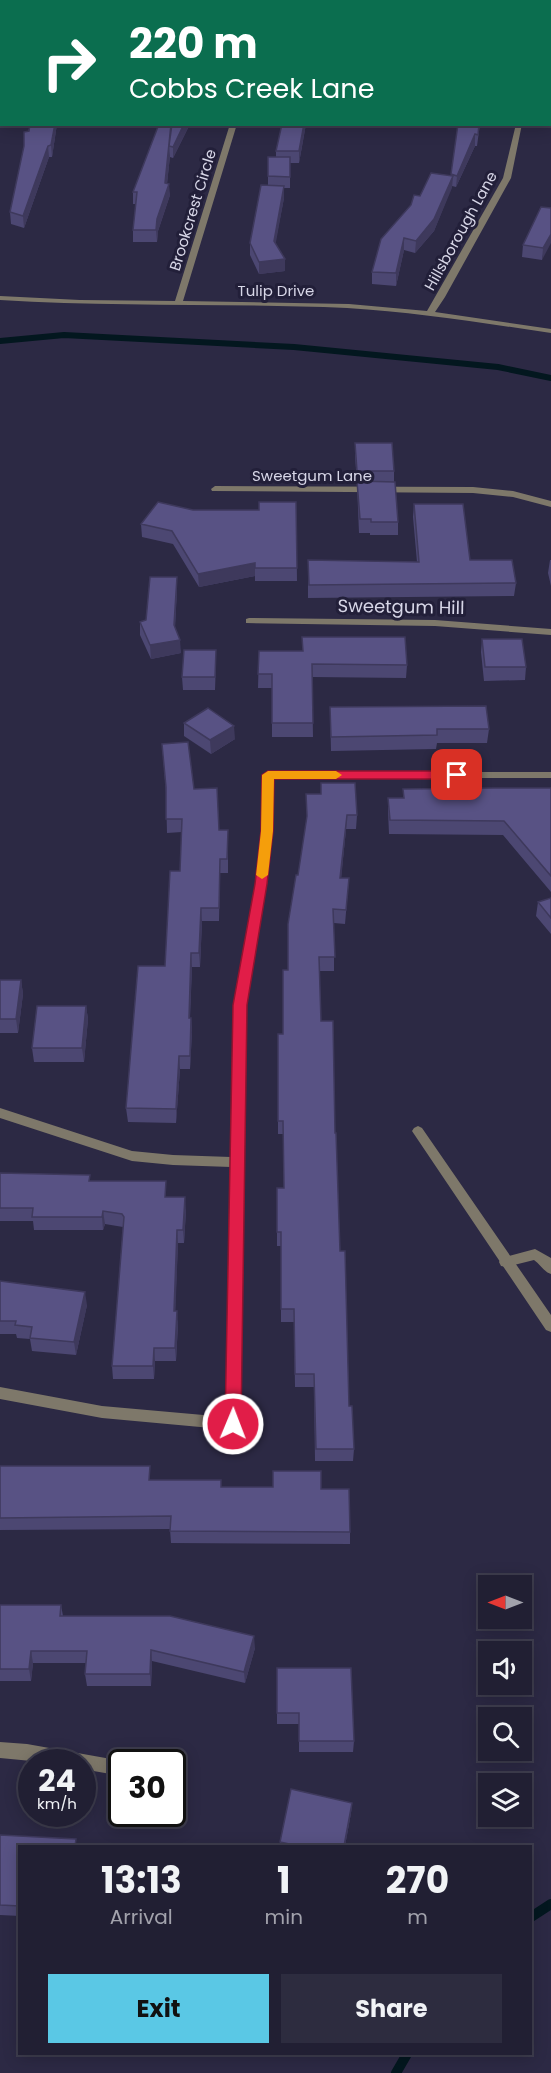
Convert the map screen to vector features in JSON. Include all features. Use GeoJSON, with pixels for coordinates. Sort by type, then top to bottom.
{"type":"FeatureCollection","features":[{"type":"Feature","properties":{"kind":"street","name":"Brookcrest Circle"},"geometry":{"type":"LineString","coordinates":[[178,304],[233,126]]}},
{"type":"Feature","properties":{"kind":"street","name":"Hillsborough Lane"},"geometry":{"type":"LineString","coordinates":[[430,313],[507,178],[519,126]]}},
{"type":"Feature","properties":{"kind":"street","name":"Tulip Drive"},"geometry":{"type":"LineString","coordinates":[[0,298],[178,304],[320,304],[430,313],[551,331]]}},
{"type":"Feature","properties":{"kind":"street","name":"Sweetgum Lane"},"geometry":{"type":"LineString","coordinates":[[215,489],[474,490],[513,494],[551,504]]}},
{"type":"Feature","properties":{"kind":"street","name":"Sweetgum Hill"},"geometry":{"type":"LineString","coordinates":[[249,621],[435,623],[551,632]]}},
{"type":"Feature","properties":{"kind":"street"},"geometry":{"type":"LineString","coordinates":[[0,1393],[102,1412],[233,1424],[240,1005],[262,873],[267,831],[268,775],[551,775]]}},
{"type":"Feature","properties":{"kind":"street"},"geometry":{"type":"LineString","coordinates":[[0,1113],[132,1156],[238,1162]]}},
{"type":"Feature","properties":{"kind":"street"},"geometry":{"type":"LineString","coordinates":[[418,1131],[551,1326]]}},
{"type":"Feature","properties":{"kind":"street"},"geometry":{"type":"LineString","coordinates":[[506,1262],[535,1254],[545,1260],[551,1269]]}},
{"type":"Feature","properties":{"kind":"street"},"geometry":{"type":"LineString","coordinates":[[0,1749],[108,1766]]}},
{"type":"Feature","properties":{"kind":"building"},"geometry":{"type":"Polygon","coordinates":[[[30,126],[55,126],[51,145],[48,146],[23,216],[10,212],[24,146],[24,132],[29,131],[30,126]]]}},
{"type":"Feature","properties":{"kind":"building"},"geometry":{"type":"Polygon","coordinates":[[[158,126],[171,126],[165,183],[169,184],[157,219],[156,230],[133,230],[137,192],[133,192],[158,126]]]}},
{"type":"Feature","properties":{"kind":"building"},"geometry":{"type":"Polygon","coordinates":[[[172,126],[183,126],[173,147],[169,146],[172,126]]]}},
{"type":"Feature","properties":{"kind":"building"},"geometry":{"type":"Polygon","coordinates":[[[282,126],[304,126],[299,151],[276,151],[282,126]]]}},
{"type":"Feature","properties":{"kind":"building"},"geometry":{"type":"Polygon","coordinates":[[[458,126],[479,126],[478,135],[475,134],[457,176],[451,174],[458,126]]]}},
{"type":"Feature","properties":{"kind":"building"},"geometry":{"type":"Polygon","coordinates":[[[268,157],[290,157],[290,177],[268,176],[268,157]]]}},
{"type":"Feature","properties":{"kind":"building"},"geometry":{"type":"Polygon","coordinates":[[[431,173],[453,176],[434,219],[416,241],[404,238],[396,273],[372,272],[381,239],[411,205],[414,195],[420,196],[431,173]]]}},
{"type":"Feature","properties":{"kind":"building"},"geometry":{"type":"Polygon","coordinates":[[[261,185],[284,186],[274,241],[285,259],[259,262],[250,243],[261,185]]]}},
{"type":"Feature","properties":{"kind":"building"},"geometry":{"type":"Polygon","coordinates":[[[541,207],[551,208],[551,234],[543,248],[523,245],[541,207]]]}},
{"type":"Feature","properties":{"kind":"building"},"geometry":{"type":"Polygon","coordinates":[[[355,443],[392,443],[394,471],[357,471],[355,443]]]}},
{"type":"Feature","properties":{"kind":"building"},"geometry":{"type":"Polygon","coordinates":[[[357,481],[395,482],[398,522],[371,522],[371,519],[360,519],[357,481]]]}},
{"type":"Feature","properties":{"kind":"building"},"geometry":{"type":"Polygon","coordinates":[[[158,502],[193,510],[259,510],[259,502],[296,502],[297,568],[255,568],[255,563],[198,574],[172,531],[141,524],[158,502]]]}},
{"type":"Feature","properties":{"kind":"building"},"geometry":{"type":"Polygon","coordinates":[[[414,504],[463,504],[470,560],[512,560],[516,583],[309,585],[308,560],[419,562],[414,504]]]}},
{"type":"Feature","properties":{"kind":"building"},"geometry":{"type":"Polygon","coordinates":[[[150,577],[177,577],[174,625],[180,640],[150,645],[140,622],[146,620],[150,577]]]}},
{"type":"Feature","properties":{"kind":"building"},"geometry":{"type":"Polygon","coordinates":[[[302,637],[405,637],[407,665],[312,664],[313,723],[272,723],[272,674],[258,674],[259,651],[303,651],[302,637]]]}},
{"type":"Feature","properties":{"kind":"building"},"geometry":{"type":"Polygon","coordinates":[[[482,639],[522,639],[526,667],[485,667],[482,639]]]}},
{"type":"Feature","properties":{"kind":"building"},"geometry":{"type":"Polygon","coordinates":[[[184,650],[216,650],[215,677],[182,677],[184,650]]]}},
{"type":"Feature","properties":{"kind":"building"},"geometry":{"type":"Polygon","coordinates":[[[486,706],[489,729],[437,729],[437,735],[331,737],[330,707],[486,706]]]}},
{"type":"Feature","properties":{"kind":"building"},"geometry":{"type":"Polygon","coordinates":[[[208,708],[234,726],[210,740],[184,723],[208,708]]]}},
{"type":"Feature","properties":{"kind":"building"},"geometry":{"type":"Polygon","coordinates":[[[188,742],[194,789],[217,788],[219,830],[228,830],[227,859],[220,859],[219,908],[201,908],[199,953],[191,953],[190,1056],[179,1056],[176,1109],[126,1108],[138,966],[165,966],[170,871],[180,871],[182,819],[166,819],[162,744],[188,742]]]}},
{"type":"Feature","properties":{"kind":"building"},"geometry":{"type":"Polygon","coordinates":[[[321,783],[355,783],[357,815],[347,815],[340,878],[349,878],[346,910],[333,909],[335,957],[319,957],[321,1021],[333,1021],[340,1251],[345,1251],[349,1406],[352,1406],[354,1449],[316,1449],[314,1374],[295,1374],[294,1309],[281,1309],[281,1232],[277,1232],[277,1188],[284,1188],[283,1121],[278,1121],[278,1034],[283,1034],[283,970],[288,970],[288,924],[307,816],[306,794],[321,794],[321,783]]]}},
{"type":"Feature","properties":{"kind":"building"},"geometry":{"type":"Polygon","coordinates":[[[551,788],[551,876],[504,821],[390,820],[388,798],[404,798],[403,789],[551,788]]]}},
{"type":"Feature","properties":{"kind":"building"},"geometry":{"type":"Polygon","coordinates":[[[551,898],[551,918],[538,902],[551,898]]]}},
{"type":"Feature","properties":{"kind":"building"},"geometry":{"type":"Polygon","coordinates":[[[0,980],[21,980],[16,1019],[0,1019],[0,980]]]}},
{"type":"Feature","properties":{"kind":"building"},"geometry":{"type":"Polygon","coordinates":[[[37,1006],[86,1006],[82,1048],[32,1048],[37,1006]]]}},
{"type":"Feature","properties":{"kind":"building"},"geometry":{"type":"Polygon","coordinates":[[[0,1173],[90,1175],[89,1181],[166,1181],[165,1197],[185,1197],[183,1230],[177,1230],[175,1348],[154,1348],[153,1366],[112,1366],[124,1217],[122,1214],[103,1211],[102,1217],[32,1217],[33,1208],[0,1208],[0,1173]]]}},
{"type":"Feature","properties":{"kind":"building"},"geometry":{"type":"Polygon","coordinates":[[[0,1281],[85,1292],[74,1342],[30,1338],[32,1327],[15,1325],[16,1321],[0,1321],[0,1281]]]}},
{"type":"Feature","properties":{"kind":"building"},"geometry":{"type":"Polygon","coordinates":[[[0,1466],[150,1466],[149,1480],[221,1480],[221,1487],[273,1487],[273,1471],[321,1471],[321,1489],[349,1489],[350,1532],[170,1531],[171,1516],[0,1518],[0,1466]]]}},
{"type":"Feature","properties":{"kind":"building"},"geometry":{"type":"Polygon","coordinates":[[[0,1605],[61,1605],[60,1616],[170,1616],[254,1636],[244,1672],[151,1650],[150,1674],[85,1674],[87,1651],[31,1651],[29,1669],[0,1669],[0,1605]]]}},
{"type":"Feature","properties":{"kind":"building"},"geometry":{"type":"Polygon","coordinates":[[[277,1668],[351,1668],[354,1741],[299,1741],[299,1713],[277,1713],[277,1668]]]}},
{"type":"Feature","properties":{"kind":"building"},"geometry":{"type":"Polygon","coordinates":[[[291,1789],[352,1803],[344,1845],[294,1845],[280,1842],[291,1789]]]}},
{"type":"Feature","properties":{"kind":"building"},"geometry":{"type":"Polygon","coordinates":[[[0,1835],[76,1839],[75,1845],[18,1845],[18,1906],[0,1905],[0,1835]]]}},
{"type":"Feature","properties":{"kind":"waterway"},"geometry":{"type":"LineString","coordinates":[[0,341],[64,335],[294,347],[498,367],[551,378]]}},
{"type":"Feature","properties":{"kind":"waterway"},"geometry":{"type":"LineString","coordinates":[[532,1916],[551,1904]]}},
{"type":"Feature","properties":{"kind":"waterway"},"geometry":{"type":"LineString","coordinates":[[396,2073],[406,2055]]}},
{"type":"Feature","properties":{"kind":"slow traffic"},"geometry":{"type":"LineString","coordinates":[[262,875],[267,831],[268,775],[336,775]]}},
{"type":"Feature","properties":{"kind":"route"},"geometry":{"type":"LineString","coordinates":[[233,1424],[240,1005],[261,884],[267,831],[268,775],[457,775]]}}]}
